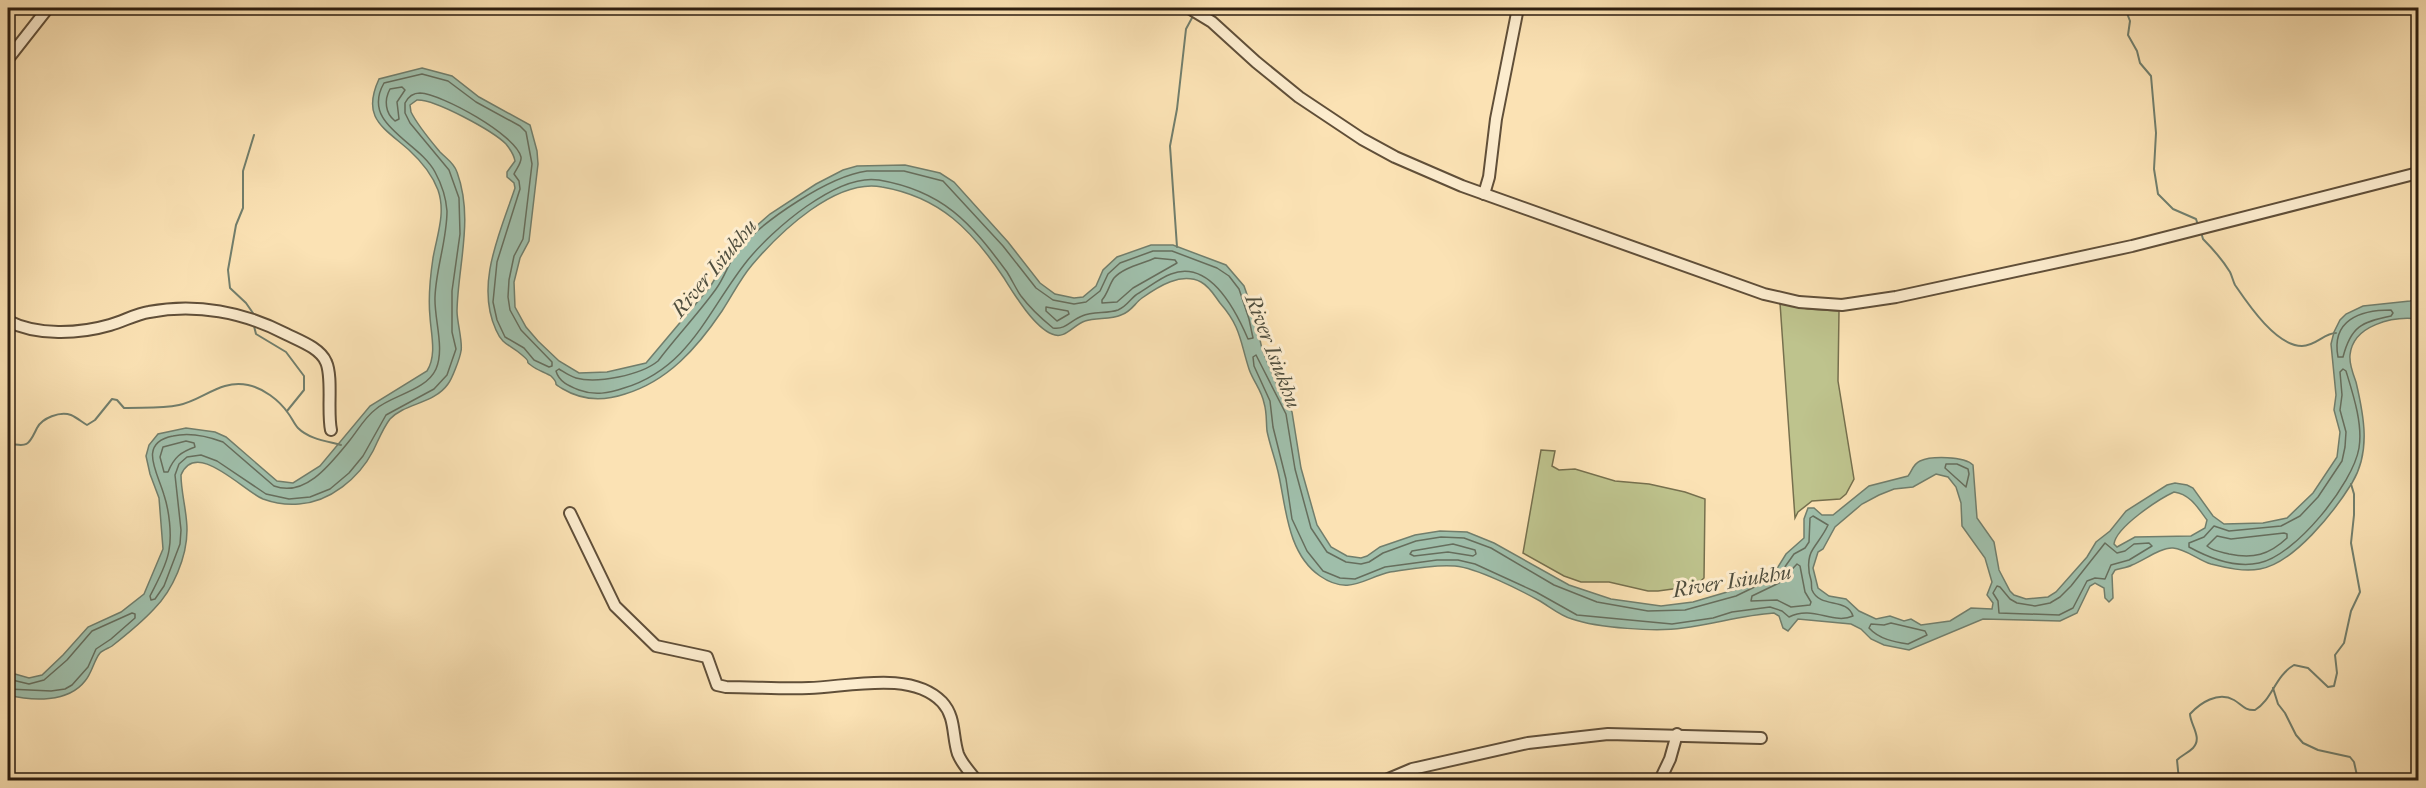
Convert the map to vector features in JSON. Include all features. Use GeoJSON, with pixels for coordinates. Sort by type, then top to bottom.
{"type":"FeatureCollection","features":[{"type":"Feature","properties":{"kind":"street"},"geometry":{"type":"LineString","coordinates":[[8,59],[48,8]]}},
{"type":"Feature","properties":{"kind":"street"},"geometry":{"type":"LineString","coordinates":[[1189,8],[1212,22],[1299,97],[1362,139],[1419,168],[1484,194],[1764,294],[1799,302],[1842,305],[1896,297],[2132,246],[2418,173]]}},
{"type":"Feature","properties":{"kind":"street"},"geometry":{"type":"LineString","coordinates":[[1484,194],[1489,177],[1496,118],[1518,8]]}},
{"type":"Feature","properties":{"kind":"street"},"geometry":{"type":"LineString","coordinates":[[8,321],[28,329],[64,331],[91,329],[149,312],[173,309],[199,308],[247,317],[309,346],[327,363],[328,419],[331,430]]}},
{"type":"Feature","properties":{"kind":"street"},"geometry":{"type":"LineString","coordinates":[[570,513],[615,606],[656,646],[707,657],[717,685],[726,687],[810,688],[879,682],[912,686],[942,702],[952,718],[959,756],[976,780]]}},
{"type":"Feature","properties":{"kind":"street"},"geometry":{"type":"LineString","coordinates":[[1386,780],[1412,770],[1528,743],[1608,734],[1677,734],[1761,738]]}},
{"type":"Feature","properties":{"kind":"street"},"geometry":{"type":"LineString","coordinates":[[1660,780],[1674,749],[1677,734]]}},
{"type":"Feature","properties":{"kind":"green space"},"geometry":{"type":"Polygon","coordinates":[[[1780,303],[1808,309],[1839,311],[1838,381],[1854,479],[1846,494],[1840,499],[1812,501],[1798,512],[1795,518],[1780,303]]]}},
{"type":"Feature","properties":{"kind":"green space"},"geometry":{"type":"Polygon","coordinates":[[[1541,450],[1555,451],[1552,466],[1559,470],[1575,469],[1615,481],[1649,484],[1705,499],[1704,578],[1695,586],[1658,591],[1648,591],[1609,582],[1581,582],[1564,576],[1523,553],[1541,450]]]}},
{"type":"Feature","properties":{"kind":"water"},"geometry":{"type":"Polygon","coordinates":[[[422,68],[452,76],[479,97],[530,125],[538,164],[529,241],[520,258],[514,282],[515,307],[526,327],[538,341],[559,361],[579,373],[607,372],[646,363],[710,287],[735,245],[770,214],[816,184],[843,170],[857,166],[905,165],[940,173],[954,182],[1008,242],[1040,283],[1055,294],[1074,298],[1083,297],[1096,286],[1103,270],[1117,257],[1151,245],[1173,245],[1226,265],[1244,286],[1255,317],[1262,349],[1277,385],[1292,412],[1301,468],[1317,525],[1331,547],[1347,556],[1361,558],[1380,547],[1415,535],[1440,531],[1467,532],[1494,543],[1569,585],[1611,599],[1661,606],[1693,602],[1734,590],[1765,577],[1778,567],[1786,554],[1804,538],[1804,519],[1808,508],[1814,508],[1822,515],[1833,515],[1869,486],[1908,476],[1918,462],[1932,458],[1955,458],[1973,465],[1977,518],[1994,542],[1999,570],[2010,591],[2026,599],[2048,597],[2056,592],[2087,557],[2096,542],[2110,531],[2126,511],[2167,485],[2175,483],[2193,488],[2213,516],[2224,524],[2263,523],[2287,518],[2313,493],[2337,457],[2340,432],[2334,410],[2336,395],[2331,344],[2340,320],[2346,314],[2363,306],[2418,299],[2418,319],[2386,321],[2358,336],[2353,345],[2350,362],[2359,395],[2364,434],[2362,459],[2358,471],[2344,495],[2312,535],[2273,565],[2254,570],[2236,569],[2211,564],[2183,550],[2168,548],[2130,566],[2115,570],[2112,575],[2113,598],[2109,602],[2105,598],[2104,588],[2095,583],[2090,586],[2077,613],[2060,621],[1983,619],[1909,650],[1884,645],[1871,639],[1861,629],[1851,624],[1798,619],[1788,631],[1783,628],[1779,616],[1774,613],[1672,629],[1611,627],[1568,618],[1532,596],[1498,580],[1455,566],[1431,566],[1390,572],[1348,585],[1330,582],[1320,576],[1301,556],[1290,530],[1278,470],[1267,431],[1266,410],[1249,369],[1239,334],[1227,312],[1207,286],[1193,279],[1170,282],[1142,298],[1124,314],[1089,320],[1065,334],[1052,334],[1038,325],[980,245],[953,218],[921,199],[882,187],[864,186],[846,191],[828,199],[793,223],[748,270],[722,311],[692,350],[655,381],[609,398],[586,398],[571,393],[557,385],[551,376],[536,369],[504,342],[496,330],[490,313],[488,295],[492,259],[515,188],[514,183],[507,177],[507,172],[515,161],[513,154],[499,138],[477,124],[450,110],[417,100],[410,105],[411,112],[428,138],[456,169],[464,207],[464,241],[457,311],[461,347],[458,363],[448,384],[435,396],[403,410],[390,419],[360,470],[342,487],[322,499],[290,504],[263,499],[208,464],[197,462],[188,465],[181,475],[187,523],[185,551],[173,583],[161,601],[134,628],[100,653],[87,678],[78,688],[59,697],[49,698],[38,699],[8,695],[8,672],[29,678],[42,675],[88,627],[121,612],[144,594],[163,549],[159,498],[146,456],[149,445],[158,434],[186,428],[215,432],[226,437],[277,481],[293,483],[320,466],[370,406],[427,371],[433,351],[429,310],[430,288],[440,224],[440,199],[433,179],[422,163],[383,128],[374,113],[372,103],[379,79],[422,68]],[[1936,474],[1913,487],[1894,489],[1879,495],[1862,504],[1835,527],[1823,549],[1818,552],[1813,568],[1818,588],[1829,596],[1846,599],[1859,611],[1876,619],[1890,616],[1904,621],[1911,619],[1921,625],[1950,621],[1971,608],[1992,609],[1993,603],[1987,595],[1992,582],[1985,558],[1962,526],[1961,503],[1956,487],[1948,477],[1936,474]],[[2174,492],[2130,522],[2114,544],[2117,547],[2135,537],[2191,536],[2205,528],[2207,520],[2197,506],[2185,496],[2174,492]]]}},
{"type":"Feature","properties":{"kind":"waterway"},"geometry":{"type":"LineString","coordinates":[[2125,8],[2130,21],[2128,35],[2137,51],[2140,63],[2151,76],[2156,133],[2154,169],[2158,194],[2173,209],[2196,219],[2198,225]]}},
{"type":"Feature","properties":{"kind":"waterway"},"geometry":{"type":"LineString","coordinates":[[1177,247],[1170,146],[1177,109],[1186,29],[1193,16]]}},
{"type":"Feature","properties":{"kind":"waterway"},"geometry":{"type":"LineString","coordinates":[[254,135],[243,171],[243,208],[236,225],[228,270],[230,288],[246,303],[255,316]]}},
{"type":"Feature","properties":{"kind":"waterway"},"geometry":{"type":"LineString","coordinates":[[2201,232],[2203,239],[2227,267],[2247,303],[2282,339],[2302,346],[2336,333]]}},
{"type":"Feature","properties":{"kind":"waterway"},"geometry":{"type":"LineString","coordinates":[[254,326],[256,334],[286,352],[304,376],[304,390],[287,411]]}},
{"type":"Feature","properties":{"kind":"waterway"},"geometry":{"type":"LineString","coordinates":[[8,443],[24,445],[32,438],[39,424],[57,415],[71,415],[87,425],[95,420],[112,399],[117,400],[124,408],[172,406],[188,402],[221,387],[238,384],[254,387],[270,395],[284,408],[298,428],[307,435],[341,445]]}},
{"type":"Feature","properties":{"kind":"waterway"},"geometry":{"type":"LineString","coordinates":[[2179,780],[2177,760],[2193,748],[2197,740],[2190,714],[2204,702],[2222,697],[2255,710],[2266,700],[2282,675],[2294,665],[2308,668],[2328,687],[2334,686],[2337,673],[2335,655],[2344,643],[2351,611],[2360,592],[2351,543],[2354,515],[2354,494],[2351,484]]}},
{"type":"Feature","properties":{"kind":"waterway"},"geometry":{"type":"LineString","coordinates":[[2273,688],[2278,704],[2303,743],[2318,750],[2350,757],[2354,762],[2358,780]]}},
{"type":"Feature","properties":{"kind":"water label","name":"River Isiukhu"},"geometry":{"type":"Point","coordinates":[714,268]}},
{"type":"Feature","properties":{"kind":"water label","name":"River Isiukhu"},"geometry":{"type":"Point","coordinates":[1273,351]}},
{"type":"Feature","properties":{"kind":"water label","name":"River Isiukhu"},"geometry":{"type":"Point","coordinates":[1732,581]}}]}
